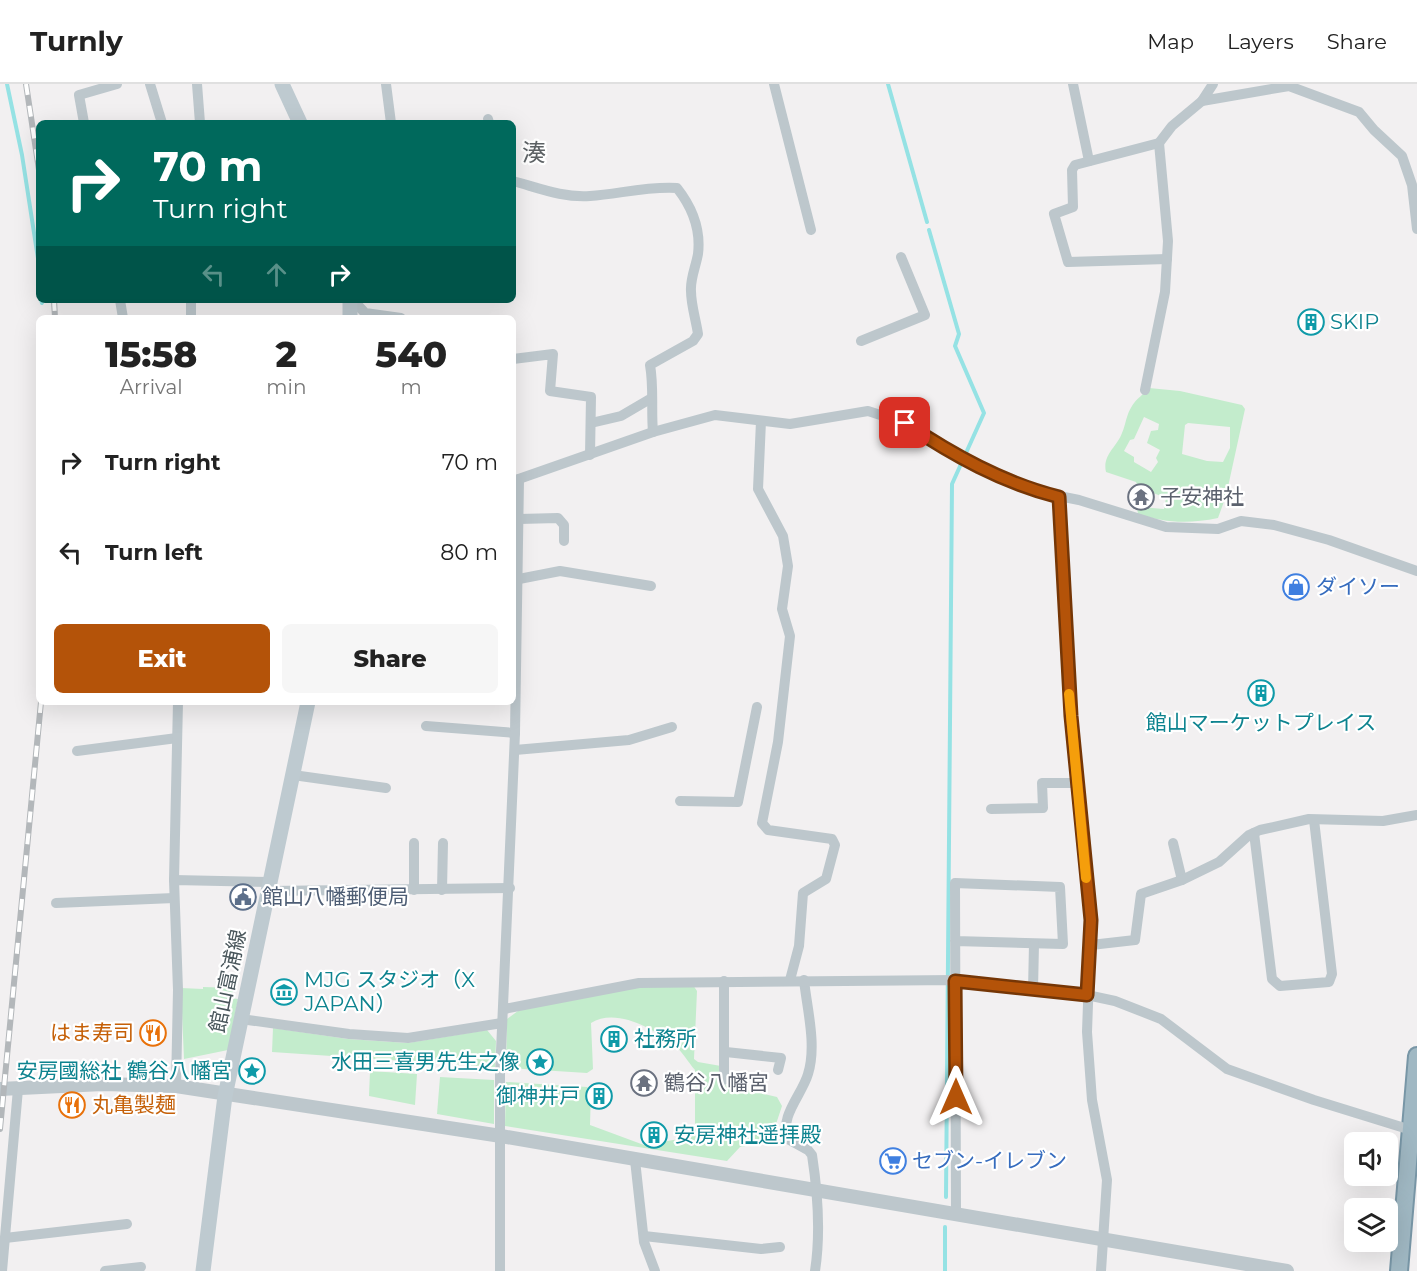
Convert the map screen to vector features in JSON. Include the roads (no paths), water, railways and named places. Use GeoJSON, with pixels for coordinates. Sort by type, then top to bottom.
{"type":"FeatureCollection","features":[{"type":"Feature","properties":{"kind":"highway"},"geometry":{"type":"LineString","coordinates":[[1399,1271],[1417,1056]]}},
{"type":"Feature","properties":{"kind":"main road"},"geometry":{"type":"LineString","coordinates":[[282,84],[299,120]]}},
{"type":"Feature","properties":{"kind":"main road","name":"館山富浦線"},"geometry":{"type":"LineString","coordinates":[[203,1271],[225,1096],[307,705]]}},
{"type":"Feature","properties":{"kind":"street"},"geometry":{"type":"LineString","coordinates":[[83,120],[78,95],[117,84]]}},
{"type":"Feature","properties":{"kind":"street"},"geometry":{"type":"LineString","coordinates":[[150,84],[161,120]]}},
{"type":"Feature","properties":{"kind":"street"},"geometry":{"type":"LineString","coordinates":[[197,84],[200,120]]}},
{"type":"Feature","properties":{"kind":"street"},"geometry":{"type":"LineString","coordinates":[[386,84],[391,120]]}},
{"type":"Feature","properties":{"kind":"street"},"geometry":{"type":"LineString","coordinates":[[774,84],[811,230]]}},
{"type":"Feature","properties":{"kind":"street"},"geometry":{"type":"LineString","coordinates":[[1073,84],[1089,161]]}},
{"type":"Feature","properties":{"kind":"street"},"geometry":{"type":"LineString","coordinates":[[1167,259],[1068,262],[1054,214],[1073,207],[1072,170],[1075,165],[1159,143],[1172,126],[1202,101],[1213,84]]}},
{"type":"Feature","properties":{"kind":"street"},"geometry":{"type":"LineString","coordinates":[[1202,101],[1289,86],[1359,112],[1374,130],[1402,156],[1412,185],[1417,229]]}},
{"type":"Feature","properties":{"kind":"street"},"geometry":{"type":"LineString","coordinates":[[1145,390],[1165,292],[1167,259],[1168,241],[1159,143]]}},
{"type":"Feature","properties":{"kind":"street"},"geometry":{"type":"LineString","coordinates":[[516,183],[561,195],[590,196],[623,190],[677,188],[687,200],[695,217],[697,234],[698,252],[691,291],[698,334],[693,341],[650,365],[653,382],[650,399],[653,432]]}},
{"type":"Feature","properties":{"kind":"street"},"geometry":{"type":"LineString","coordinates":[[861,341],[925,315],[901,257]]}},
{"type":"Feature","properties":{"kind":"street"},"geometry":{"type":"LineString","coordinates":[[355,303],[365,313],[379,315]]}},
{"type":"Feature","properties":{"kind":"street"},"geometry":{"type":"LineString","coordinates":[[516,359],[553,354],[550,391],[591,398],[590,455]]}},
{"type":"Feature","properties":{"kind":"street"},"geometry":{"type":"LineString","coordinates":[[591,423],[621,416],[650,399]]}},
{"type":"Feature","properties":{"kind":"street"},"geometry":{"type":"LineString","coordinates":[[516,605],[519,579],[519,519],[516,480],[653,432],[715,415],[779,424],[803,424],[868,411],[905,423],[1002,478],[1059,497],[1079,500],[1166,527],[1218,529],[1241,521],[1274,525],[1329,540],[1417,571]]}},
{"type":"Feature","properties":{"kind":"street"},"geometry":{"type":"LineString","coordinates":[[761,421],[758,489],[783,536],[789,566],[782,609],[790,636],[778,742],[762,823],[768,830],[832,839],[836,845],[826,879],[803,893],[799,946],[790,980]]}},
{"type":"Feature","properties":{"kind":"street"},"geometry":{"type":"LineString","coordinates":[[1059,497],[1071,716],[1091,945],[1087,1032],[1092,1100],[1107,1180],[1101,1271]]}},
{"type":"Feature","properties":{"kind":"street"},"geometry":{"type":"LineString","coordinates":[[519,519],[558,518],[564,525],[564,541]]}},
{"type":"Feature","properties":{"kind":"street"},"geometry":{"type":"LineString","coordinates":[[519,579],[560,572],[651,585]]}},
{"type":"Feature","properties":{"kind":"street"},"geometry":{"type":"LineString","coordinates":[[176,1086],[178,990],[174,880],[177,705]]}},
{"type":"Feature","properties":{"kind":"street"},"geometry":{"type":"LineString","coordinates":[[500,1271],[502,1023],[510,888],[515,705]]}},
{"type":"Feature","properties":{"kind":"street"},"geometry":{"type":"LineString","coordinates":[[680,801],[738,802],[757,707]]}},
{"type":"Feature","properties":{"kind":"street"},"geometry":{"type":"LineString","coordinates":[[426,726],[515,733]]}},
{"type":"Feature","properties":{"kind":"street"},"geometry":{"type":"LineString","coordinates":[[514,750],[629,740],[672,727]]}},
{"type":"Feature","properties":{"kind":"street"},"geometry":{"type":"LineString","coordinates":[[78,751],[177,738]]}},
{"type":"Feature","properties":{"kind":"street"},"geometry":{"type":"LineString","coordinates":[[293,776],[386,788]]}},
{"type":"Feature","properties":{"kind":"street"},"geometry":{"type":"LineString","coordinates":[[991,809],[1043,808],[1042,783],[1077,783]]}},
{"type":"Feature","properties":{"kind":"street"},"geometry":{"type":"LineString","coordinates":[[1091,945],[1135,940],[1141,894],[1182,880],[1220,862],[1254,833],[1314,819],[1383,821],[1417,815]]}},
{"type":"Feature","properties":{"kind":"street"},"geometry":{"type":"LineString","coordinates":[[1254,833],[1272,979],[1280,986],[1329,982],[1332,974],[1314,819]]}},
{"type":"Feature","properties":{"kind":"street"},"geometry":{"type":"LineString","coordinates":[[414,843],[414,890]]}},
{"type":"Feature","properties":{"kind":"street"},"geometry":{"type":"LineString","coordinates":[[442,890],[443,843]]}},
{"type":"Feature","properties":{"kind":"street"},"geometry":{"type":"LineString","coordinates":[[1173,843],[1182,880]]}},
{"type":"Feature","properties":{"kind":"street"},"geometry":{"type":"LineString","coordinates":[[174,880],[270,886],[414,890],[510,888]]}},
{"type":"Feature","properties":{"kind":"street"},"geometry":{"type":"LineString","coordinates":[[955,941],[1063,944],[1059,887],[954,883],[955,941],[950,981],[956,1214]]}},
{"type":"Feature","properties":{"kind":"street"},"geometry":{"type":"LineString","coordinates":[[56,903],[174,898]]}},
{"type":"Feature","properties":{"kind":"street"},"geometry":{"type":"LineString","coordinates":[[1033,990],[1034,944]]}},
{"type":"Feature","properties":{"kind":"street"},"geometry":{"type":"LineString","coordinates":[[504,1009],[639,983],[790,980],[950,981],[1087,995],[1115,1001],[1161,1019],[1227,1069],[1314,1100],[1411,1130]]}},
{"type":"Feature","properties":{"kind":"street"},"geometry":{"type":"LineString","coordinates":[[804,980],[811,1058],[808,1074],[788,1117],[786,1134],[788,1139],[808,1150],[812,1155],[817,1190],[819,1241],[815,1271]]}},
{"type":"Feature","properties":{"kind":"street"},"geometry":{"type":"LineString","coordinates":[[724,981],[726,1052],[724,1080]]}},
{"type":"Feature","properties":{"kind":"street"},"geometry":{"type":"LineString","coordinates":[[241,1019],[349,1034],[408,1038],[502,1023]]}},
{"type":"Feature","properties":{"kind":"street"},"geometry":{"type":"LineString","coordinates":[[726,1052],[781,1058],[778,1070]]}},
{"type":"Feature","properties":{"kind":"street"},"geometry":{"type":"LineString","coordinates":[[0,1089],[103,1084],[176,1086],[225,1096],[501,1136],[1287,1271]]}},
{"type":"Feature","properties":{"kind":"street"},"geometry":{"type":"LineString","coordinates":[[2,1271],[18,1089]]}},
{"type":"Feature","properties":{"kind":"street"},"geometry":{"type":"LineString","coordinates":[[635,1160],[644,1236],[655,1271]]}},
{"type":"Feature","properties":{"kind":"street"},"geometry":{"type":"LineString","coordinates":[[5,1239],[127,1224]]}},
{"type":"Feature","properties":{"kind":"street"},"geometry":{"type":"LineString","coordinates":[[644,1236],[761,1249],[780,1247]]}},
{"type":"Feature","properties":{"kind":"street"},"geometry":{"type":"LineString","coordinates":[[105,1271],[141,1267]]}},
{"type":"Feature","properties":{"kind":"waterway"},"geometry":{"type":"LineString","coordinates":[[7,84],[22,155],[36,246]]}},
{"type":"Feature","properties":{"kind":"waterway"},"geometry":{"type":"LineString","coordinates":[[888,84],[927,222]]}},
{"type":"Feature","properties":{"kind":"waterway"},"geometry":{"type":"LineString","coordinates":[[929,230],[959,334],[955,346],[984,413],[952,484],[946,1197]]}},
{"type":"Feature","properties":{"kind":"waterway"},"geometry":{"type":"LineString","coordinates":[[945,1227],[945,1271]]}},
{"type":"Feature","properties":{"kind":"railway"},"geometry":{"type":"LineString","coordinates":[[26,84],[36,150]]}},
{"type":"Feature","properties":{"kind":"railway"},"geometry":{"type":"LineString","coordinates":[[54,303],[55,315]]}},
{"type":"Feature","properties":{"kind":"railway"},"geometry":{"type":"LineString","coordinates":[[0,1129],[41,705]]}},
{"type":"Feature","properties":{"kind":"place","name":"SKIP"},"geometry":{"type":"Point","coordinates":[1311,322]}},
{"type":"Feature","properties":{"kind":"place","name":"子安神社"},"geometry":{"type":"Point","coordinates":[1141,497]}},
{"type":"Feature","properties":{"kind":"place","name":"ダイソー"},"geometry":{"type":"Point","coordinates":[1296,587]}},
{"type":"Feature","properties":{"kind":"place","name":"館山マーケットプレイス"},"geometry":{"type":"Point","coordinates":[1261,693]}},
{"type":"Feature","properties":{"kind":"place","name":"館山八幡郵便局"},"geometry":{"type":"Point","coordinates":[243,897]}},
{"type":"Feature","properties":{"kind":"place","name":"MJG スタジオ（X JAPAN）"},"geometry":{"type":"Point","coordinates":[284,992]}},
{"type":"Feature","properties":{"kind":"place","name":"はま寿司"},"geometry":{"type":"Point","coordinates":[153,1033]}},
{"type":"Feature","properties":{"kind":"place","name":"社務所"},"geometry":{"type":"Point","coordinates":[614,1039]}},
{"type":"Feature","properties":{"kind":"place","name":"水田三喜男先生之像"},"geometry":{"type":"Point","coordinates":[540,1062]}},
{"type":"Feature","properties":{"kind":"place","name":"安房國総社 鶴谷八幡宮"},"geometry":{"type":"Point","coordinates":[252,1071]}},
{"type":"Feature","properties":{"kind":"place","name":"鶴谷八幡宮"},"geometry":{"type":"Point","coordinates":[644,1083]}},
{"type":"Feature","properties":{"kind":"place","name":"御神井戸"},"geometry":{"type":"Point","coordinates":[599,1096]}},
{"type":"Feature","properties":{"kind":"place","name":"丸亀製麺"},"geometry":{"type":"Point","coordinates":[72,1105]}},
{"type":"Feature","properties":{"kind":"place","name":"安房神社遥拝殿"},"geometry":{"type":"Point","coordinates":[654,1135]}},
{"type":"Feature","properties":{"kind":"place","name":"セブン-イレブン"},"geometry":{"type":"Point","coordinates":[893,1161]}},
{"type":"Feature","properties":{"kind":"district","name":"湊"},"geometry":{"type":"Point","coordinates":[534,153]}}]}
